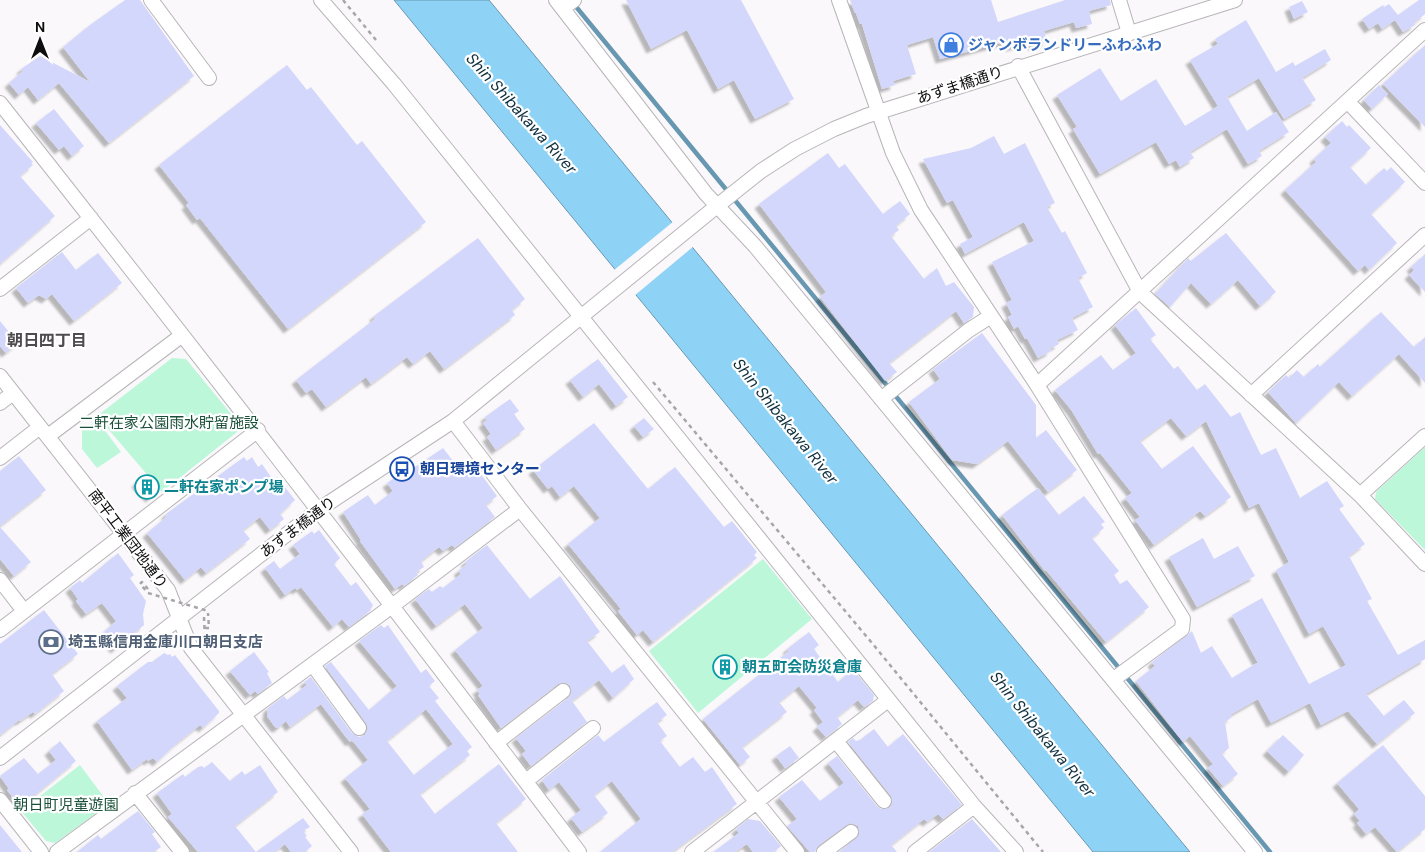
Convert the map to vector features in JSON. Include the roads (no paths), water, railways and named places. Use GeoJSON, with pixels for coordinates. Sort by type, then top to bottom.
{"type":"FeatureCollection","features":[{"type":"Feature","properties":{"kind":"street"},"geometry":{"type":"LineString","coordinates":[[151,0],[209,78]]}},
{"type":"Feature","properties":{"kind":"street"},"geometry":{"type":"LineString","coordinates":[[321,0],[394,84],[888,700],[974,806],[1016,852]]}},
{"type":"Feature","properties":{"kind":"street"},"geometry":{"type":"LineString","coordinates":[[839,0],[893,153],[921,210],[1037,385],[1183,619],[1182,630],[1114,679]]}},
{"type":"Feature","properties":{"kind":"street"},"geometry":{"type":"LineString","coordinates":[[1119,0],[1130,32]]}},
{"type":"Feature","properties":{"kind":"street","name":"あずま橋通り"},"geometry":{"type":"LineString","coordinates":[[0,758],[318,510],[454,421],[712,210],[761,172],[795,149],[834,128],[879,111],[1018,66],[1235,0]]}},
{"type":"Feature","properties":{"kind":"street"},"geometry":{"type":"LineString","coordinates":[[564,3],[712,210],[755,246],[1255,852]]}},
{"type":"Feature","properties":{"kind":"street"},"geometry":{"type":"LineString","coordinates":[[1037,385],[1425,30]]}},
{"type":"Feature","properties":{"kind":"street"},"geometry":{"type":"LineString","coordinates":[[1018,66],[1140,292],[1360,496],[1425,564]]}},
{"type":"Feature","properties":{"kind":"street"},"geometry":{"type":"LineString","coordinates":[[1348,102],[1425,183]]}},
{"type":"Feature","properties":{"kind":"street"},"geometry":{"type":"LineString","coordinates":[[0,103],[181,336],[258,430],[579,852]]}},
{"type":"Feature","properties":{"kind":"street"},"geometry":{"type":"LineString","coordinates":[[0,289],[91,218]]}},
{"type":"Feature","properties":{"kind":"street"},"geometry":{"type":"LineString","coordinates":[[1251,395],[1425,235]]}},
{"type":"Feature","properties":{"kind":"street"},"geometry":{"type":"LineString","coordinates":[[881,399],[969,330],[991,316]]}},
{"type":"Feature","properties":{"kind":"street"},"geometry":{"type":"LineString","coordinates":[[0,458],[44,431],[181,336]]}},
{"type":"Feature","properties":{"kind":"street","name":"南平工業団地通り"},"geometry":{"type":"LineString","coordinates":[[0,376],[168,590],[191,648],[351,852]]}},
{"type":"Feature","properties":{"kind":"street"},"geometry":{"type":"LineString","coordinates":[[0,403],[13,393]]}},
{"type":"Feature","properties":{"kind":"street"},"geometry":{"type":"LineString","coordinates":[[454,421],[520,509],[797,852]]}},
{"type":"Feature","properties":{"kind":"street"},"geometry":{"type":"LineString","coordinates":[[0,630],[258,430]]}},
{"type":"Feature","properties":{"kind":"street"},"geometry":{"type":"LineString","coordinates":[[1360,496],[1425,436]]}},
{"type":"Feature","properties":{"kind":"street"},"geometry":{"type":"LineString","coordinates":[[57,852],[242,714],[313,665],[520,509]]}},
{"type":"Feature","properties":{"kind":"street"},"geometry":{"type":"LineString","coordinates":[[0,580],[24,611]]}},
{"type":"Feature","properties":{"kind":"street"},"geometry":{"type":"LineString","coordinates":[[313,665],[359,728]]}},
{"type":"Feature","properties":{"kind":"street"},"geometry":{"type":"LineString","coordinates":[[496,743],[563,691]]}},
{"type":"Feature","properties":{"kind":"street"},"geometry":{"type":"LineString","coordinates":[[692,852],[888,700]]}},
{"type":"Feature","properties":{"kind":"street"},"geometry":{"type":"LineString","coordinates":[[526,781],[593,728]]}},
{"type":"Feature","properties":{"kind":"street"},"geometry":{"type":"LineString","coordinates":[[836,741],[884,801]]}},
{"type":"Feature","properties":{"kind":"street"},"geometry":{"type":"LineString","coordinates":[[135,794],[182,852]]}},
{"type":"Feature","properties":{"kind":"street"},"geometry":{"type":"LineString","coordinates":[[0,800],[41,852]]}},
{"type":"Feature","properties":{"kind":"street"},"geometry":{"type":"LineString","coordinates":[[915,852],[974,806]]}},
{"type":"Feature","properties":{"kind":"street"},"geometry":{"type":"LineString","coordinates":[[824,852],[851,832]]}},
{"type":"Feature","properties":{"kind":"water","name":"Shin Shibakawa River"},"geometry":{"type":"Polygon","coordinates":[[[394,0],[489,0],[1190,852],[1093,852],[394,0]]]}},
{"type":"Feature","properties":{"kind":"waterway"},"geometry":{"type":"LineString","coordinates":[[573,3],[1270,852]]}},
{"type":"Feature","properties":{"kind":"place","name":"ジャンボランドリーふわふわ"},"geometry":{"type":"Point","coordinates":[951,45]}},
{"type":"Feature","properties":{"kind":"place","name":"朝日環境センター"},"geometry":{"type":"Point","coordinates":[402,469]}},
{"type":"Feature","properties":{"kind":"place","name":"二軒在家ポンプ場"},"geometry":{"type":"Point","coordinates":[147,487]}},
{"type":"Feature","properties":{"kind":"place","name":"埼玉縣信用金庫川口朝日支店"},"geometry":{"type":"Point","coordinates":[51,642]}},
{"type":"Feature","properties":{"kind":"place","name":"朝五町会防災倉庫"},"geometry":{"type":"Point","coordinates":[725,667]}},
{"type":"Feature","properties":{"kind":"district","name":"朝日四丁目"},"geometry":{"type":"Point","coordinates":[47,340]}},
{"type":"Feature","properties":{"kind":"park label","name":"二軒在家公園雨水貯留施設"},"geometry":{"type":"Point","coordinates":[169,423]}},
{"type":"Feature","properties":{"kind":"park label","name":"朝日町児童遊園"},"geometry":{"type":"Point","coordinates":[66,805]}}]}
